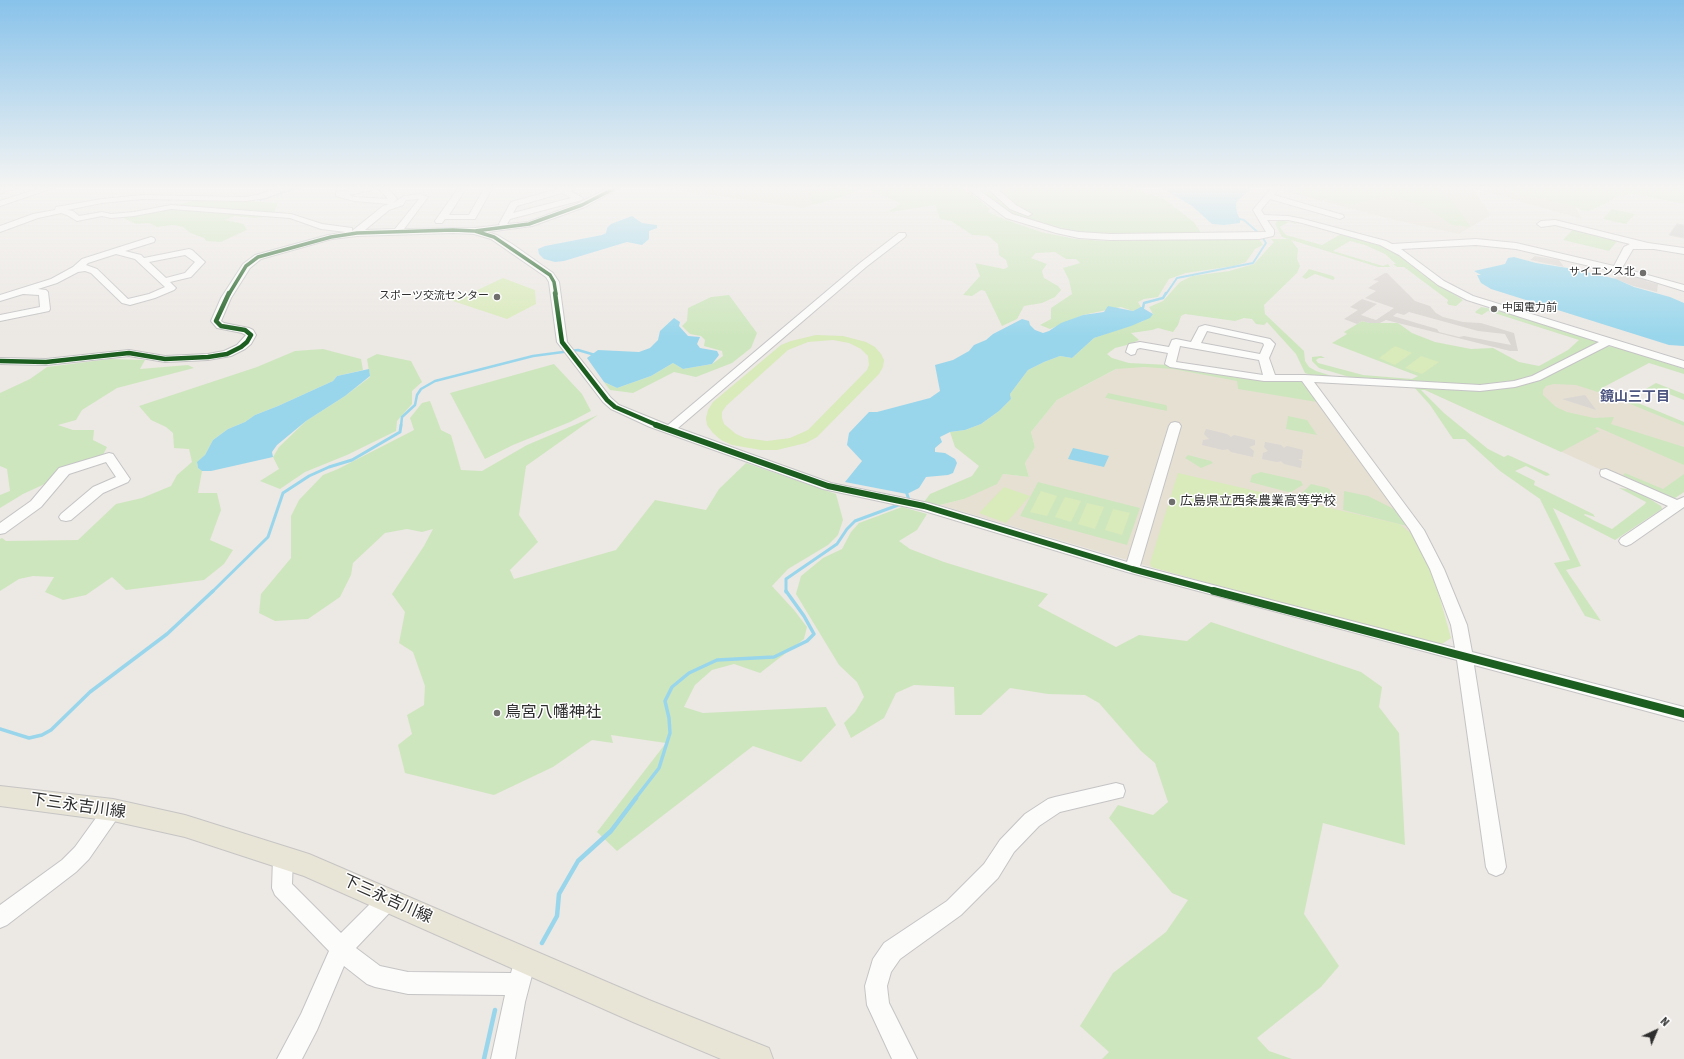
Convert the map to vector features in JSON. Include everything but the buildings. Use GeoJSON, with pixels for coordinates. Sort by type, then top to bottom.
{"type":"FeatureCollection","features":[{"type":"Feature","properties":{"kind":"main road","name":"下三永吉川線"},"geometry":{"type":"LineString","coordinates":[[0,796],[113,810],[185,826],[310,866],[388,900],[521,972],[643,1012],[758,1059]]}},
{"type":"Feature","properties":{"kind":"street"},"geometry":{"type":"LineString","coordinates":[[0,361],[46,362],[135,353],[172,359],[208,357],[227,354],[241,347],[247,342],[251,335],[245,330],[221,326],[216,321],[226,298],[250,262],[266,254],[337,236]]}},
{"type":"Feature","properties":{"kind":"street"},"geometry":{"type":"LineString","coordinates":[[492,236],[509,246],[550,275],[554,282],[561,339],[607,400],[615,407],[669,430],[809,480],[866,495],[907,503],[1132,568],[1684,714]]}},
{"type":"Feature","properties":{"kind":"street"},"geometry":{"type":"LineString","coordinates":[[669,430],[863,265],[900,236]]}},
{"type":"Feature","properties":{"kind":"street"},"geometry":{"type":"LineString","coordinates":[[1101,236],[1155,236]]}},
{"type":"Feature","properties":{"kind":"street"},"geometry":{"type":"LineString","coordinates":[[1355,236],[1391,247],[1402,252],[1441,283],[1470,298],[1684,365]]}},
{"type":"Feature","properties":{"kind":"street"},"geometry":{"type":"LineString","coordinates":[[1611,236],[1644,245],[1684,251]]}},
{"type":"Feature","properties":{"kind":"street"},"geometry":{"type":"LineString","coordinates":[[22,291],[43,292],[45,309],[1,322],[1,297],[54,281],[76,269],[85,261],[118,252],[151,240]]}},
{"type":"Feature","properties":{"kind":"street"},"geometry":{"type":"LineString","coordinates":[[1391,247],[1458,243],[1494,244],[1528,248],[1656,278],[1684,288]]}},
{"type":"Feature","properties":{"kind":"street"},"geometry":{"type":"LineString","coordinates":[[1617,269],[1629,247],[1644,245]]}},
{"type":"Feature","properties":{"kind":"street"},"geometry":{"type":"LineString","coordinates":[[76,269],[86,268],[94,270],[125,301],[130,302],[152,296],[171,288],[138,257],[118,252]]}},
{"type":"Feature","properties":{"kind":"street"},"geometry":{"type":"LineString","coordinates":[[142,261],[189,252],[200,262],[188,275],[164,282]]}},
{"type":"Feature","properties":{"kind":"street"},"geometry":{"type":"LineString","coordinates":[[1194,346],[1202,329],[1205,328],[1266,341],[1270,344],[1264,358],[1270,378]]}},
{"type":"Feature","properties":{"kind":"street"},"geometry":{"type":"LineString","coordinates":[[1264,358],[1176,342],[1170,364],[1237,375],[1270,378],[1305,378],[1441,387],[1480,388],[1501,386],[1536,378],[1599,347],[1608,341]]}},
{"type":"Feature","properties":{"kind":"street"},"geometry":{"type":"LineString","coordinates":[[1131,352],[1133,346],[1140,345],[1173,351]]}},
{"type":"Feature","properties":{"kind":"street"},"geometry":{"type":"LineString","coordinates":[[1305,378],[1417,530],[1437,569],[1459,625],[1496,867]]}},
{"type":"Feature","properties":{"kind":"street"},"geometry":{"type":"LineString","coordinates":[[1132,568],[1175,426]]}},
{"type":"Feature","properties":{"kind":"street"},"geometry":{"type":"LineString","coordinates":[[0,530],[36,504],[64,471],[109,456],[123,479],[98,490],[66,517]]}},
{"type":"Feature","properties":{"kind":"street"},"geometry":{"type":"LineString","coordinates":[[1606,473],[1681,503]]}},
{"type":"Feature","properties":{"kind":"street"},"geometry":{"type":"LineString","coordinates":[[1626,540],[1681,503]]}},
{"type":"Feature","properties":{"kind":"street"},"geometry":{"type":"LineString","coordinates":[[905,1059],[878,1005],[876,986],[881,968],[892,951],[954,908],[991,871],[1007,846],[1032,820],[1056,805],[1116,792]]}},
{"type":"Feature","properties":{"kind":"street"},"geometry":{"type":"LineString","coordinates":[[0,918],[69,866],[82,853],[113,810]]}},
{"type":"Feature","properties":{"kind":"street"},"geometry":{"type":"LineString","coordinates":[[283,858],[282,888],[340,948],[354,961],[375,976],[408,983],[521,972],[503,1059]]}},
{"type":"Feature","properties":{"kind":"street"},"geometry":{"type":"LineString","coordinates":[[289,1059],[309,1022],[340,948],[388,900]]}},
{"type":"Feature","properties":{"kind":"shaded area"},"geometry":{"type":"Polygon","coordinates":[[[1535,256],[1559,260],[1564,267],[1530,260],[1535,256]]]}},
{"type":"Feature","properties":{"kind":"shaded area"},"geometry":{"type":"Polygon","coordinates":[[[1387,273],[1415,301],[1430,306],[1436,313],[1443,317],[1463,322],[1481,323],[1514,333],[1518,351],[1510,351],[1386,320],[1380,323],[1362,321],[1357,324],[1344,319],[1358,310],[1350,307],[1362,299],[1377,304],[1361,315],[1376,320],[1394,308],[1365,298],[1376,291],[1368,288],[1379,281],[1373,280],[1387,273]],[[1409,312],[1404,315],[1397,313],[1393,316],[1437,329],[1439,332],[1459,337],[1464,336],[1511,345],[1505,334],[1478,331],[1409,312]]]}},
{"type":"Feature","properties":{"kind":"shaded area"},"geometry":{"type":"Polygon","coordinates":[[[1625,276],[1646,279],[1646,281],[1658,284],[1657,292],[1633,286],[1613,278],[1625,276]]]}},
{"type":"Feature","properties":{"kind":"shaded area","name":"広島県立西条農業高等学校"},"geometry":{"type":"Polygon","coordinates":[[[1133,364],[1301,381],[1352,447],[1412,534],[1451,638],[1440,645],[1151,567],[940,505],[964,499],[1003,474],[1029,477],[1025,463],[1035,447],[1031,432],[1057,400],[1120,367],[1133,364]]]}},
{"type":"Feature","properties":{"kind":"shaded area"},"geometry":{"type":"Polygon","coordinates":[[[1556,372],[1684,425],[1684,492],[1670,501],[1425,390],[1482,390],[1521,386],[1556,372]]]}},
{"type":"Feature","properties":{"kind":"shaded area"},"geometry":{"type":"Polygon","coordinates":[[[1585,395],[1596,410],[1562,399],[1585,395]]]}},
{"type":"Feature","properties":{"kind":"shaded area"},"geometry":{"type":"Polygon","coordinates":[[[1206,429],[1227,434],[1231,437],[1234,435],[1255,440],[1255,445],[1249,447],[1254,451],[1253,457],[1231,452],[1228,449],[1223,450],[1202,445],[1203,440],[1209,439],[1204,434],[1206,429]]]}},
{"type":"Feature","properties":{"kind":"shaded area"},"geometry":{"type":"Polygon","coordinates":[[[1265,442],[1281,445],[1284,448],[1287,446],[1303,450],[1302,459],[1298,459],[1302,461],[1301,468],[1284,464],[1281,461],[1277,462],[1262,459],[1263,453],[1268,451],[1264,447],[1265,442]]]}},
{"type":"Feature","properties":{"kind":"green space"},"geometry":{"type":"Polygon","coordinates":[[[200,236],[233,236],[221,242],[206,241],[204,238],[200,236]]]}},
{"type":"Feature","properties":{"kind":"green space"},"geometry":{"type":"Polygon","coordinates":[[[989,236],[1063,236],[1076,239],[1107,241],[1259,239],[1263,245],[1255,249],[1246,262],[1234,266],[1186,273],[1169,279],[1158,297],[1144,299],[1138,302],[1141,307],[1133,311],[1121,307],[1083,315],[1050,329],[1040,325],[1051,319],[1051,308],[1072,294],[1069,280],[1063,268],[1080,263],[1076,259],[1066,259],[1055,252],[1036,253],[1031,258],[1047,264],[1042,271],[1044,278],[1058,286],[1061,290],[1055,297],[1042,303],[1024,306],[1017,319],[1002,326],[985,291],[981,290],[972,296],[963,295],[980,276],[975,263],[1004,269],[1008,267],[1006,260],[999,255],[998,244],[989,236]]]}},
{"type":"Feature","properties":{"kind":"green space"},"geometry":{"type":"Polygon","coordinates":[[[1291,236],[1322,245],[1337,236],[1349,236],[1387,248],[1421,273],[1463,300],[1456,306],[1449,305],[1447,303],[1448,300],[1404,267],[1397,267],[1393,264],[1396,264],[1385,254],[1365,245],[1350,241],[1333,251],[1383,266],[1388,264],[1390,267],[1378,267],[1291,240],[1298,249],[1297,259],[1300,266],[1297,273],[1264,305],[1265,314],[1304,351],[1305,361],[1309,367],[1316,371],[1335,377],[1313,376],[1305,373],[1296,354],[1267,322],[1264,325],[1256,324],[1252,319],[1244,318],[1235,321],[1185,314],[1181,316],[1178,325],[1173,332],[1158,328],[1131,333],[1139,340],[1115,348],[1107,354],[1112,358],[1129,363],[1170,365],[1301,381],[1317,402],[1238,389],[1237,381],[1173,369],[1144,367],[1116,369],[1057,400],[1031,432],[1035,447],[1025,463],[1029,477],[1003,474],[997,484],[964,499],[940,505],[924,502],[930,494],[972,476],[979,466],[955,447],[950,432],[965,430],[981,424],[999,411],[1011,399],[1010,394],[1028,370],[1060,356],[1072,358],[1094,338],[1143,321],[1153,314],[1149,307],[1163,301],[1180,282],[1192,276],[1229,271],[1254,264],[1274,242],[1271,239],[1288,239],[1282,237],[1291,236]]]}},
{"type":"Feature","properties":{"kind":"green space"},"geometry":{"type":"Polygon","coordinates":[[[1566,236],[1602,236],[1618,240],[1609,251],[1563,240],[1566,236]]]}},
{"type":"Feature","properties":{"kind":"green space"},"geometry":{"type":"Polygon","coordinates":[[[1309,269],[1333,276],[1335,278],[1333,280],[1315,274],[1306,279],[1302,277],[1309,269]]]}},
{"type":"Feature","properties":{"kind":"green space","name":"スポーツ交流センター"},"geometry":{"type":"Polygon","coordinates":[[[503,278],[535,290],[536,304],[507,319],[450,300],[467,292],[471,293],[503,278]]]}},
{"type":"Feature","properties":{"kind":"green space"},"geometry":{"type":"Polygon","coordinates":[[[729,295],[757,333],[751,348],[732,363],[696,377],[674,372],[633,393],[610,390],[604,382],[617,388],[651,376],[673,363],[683,369],[712,364],[723,356],[722,351],[704,346],[705,340],[701,336],[690,334],[682,326],[687,321],[688,308],[711,297],[729,295]]]}},
{"type":"Feature","properties":{"kind":"green space"},"geometry":{"type":"Polygon","coordinates":[[[1481,307],[1493,309],[1594,340],[1598,344],[1523,380],[1481,385],[1356,379],[1319,368],[1312,361],[1312,357],[1321,356],[1325,358],[1319,358],[1316,360],[1318,363],[1363,375],[1412,379],[1418,376],[1332,343],[1347,334],[1344,332],[1362,321],[1370,323],[1398,323],[1412,333],[1435,342],[1471,349],[1493,348],[1519,362],[1539,366],[1568,350],[1579,340],[1488,311],[1482,315],[1475,312],[1481,307]]]}},
{"type":"Feature","properties":{"kind":"green space"},"geometry":{"type":"Polygon","coordinates":[[[816,335],[843,336],[866,342],[875,347],[881,354],[884,360],[883,367],[879,374],[817,437],[806,443],[777,450],[761,450],[732,445],[721,440],[707,425],[706,418],[708,410],[713,402],[781,345],[816,335]],[[833,340],[808,342],[788,350],[726,406],[722,412],[724,424],[736,434],[745,438],[767,441],[790,438],[808,430],[867,370],[869,365],[868,356],[861,349],[849,343],[833,340]]]}},
{"type":"Feature","properties":{"kind":"green space"},"geometry":{"type":"Polygon","coordinates":[[[1395,346],[1412,353],[1395,365],[1379,358],[1395,346]]]}},
{"type":"Feature","properties":{"kind":"green space"},"geometry":{"type":"Polygon","coordinates":[[[1607,346],[1623,349],[1684,369],[1684,374],[1649,363],[1602,388],[1684,422],[1684,426],[1613,397],[1576,385],[1554,384],[1546,386],[1543,390],[1543,395],[1556,407],[1567,412],[1594,418],[1614,417],[1611,424],[1684,447],[1684,465],[1597,427],[1595,429],[1600,431],[1561,452],[1425,390],[1421,390],[1444,413],[1488,449],[1504,457],[1508,455],[1548,473],[1550,475],[1546,476],[1526,466],[1515,471],[1535,481],[1534,485],[1593,514],[1595,517],[1584,515],[1595,521],[1612,529],[1645,504],[1646,502],[1619,488],[1628,489],[1642,494],[1661,506],[1662,509],[1615,540],[1553,508],[1581,566],[1566,570],[1601,621],[1585,616],[1554,563],[1570,560],[1540,499],[1500,471],[1465,439],[1453,439],[1430,405],[1414,387],[1482,390],[1521,386],[1540,380],[1607,346]]]}},
{"type":"Feature","properties":{"kind":"green space"},"geometry":{"type":"Polygon","coordinates":[[[323,349],[361,359],[363,370],[337,376],[333,381],[255,415],[245,422],[228,429],[213,440],[205,455],[197,463],[198,468],[202,471],[198,493],[217,493],[221,510],[210,540],[233,550],[224,564],[204,580],[126,590],[112,577],[86,595],[63,600],[45,592],[54,577],[33,576],[19,579],[0,591],[0,539],[2,538],[6,541],[78,540],[116,504],[142,498],[171,486],[177,475],[192,462],[189,449],[174,448],[173,433],[166,427],[151,420],[139,406],[257,367],[295,351],[323,349]]]}},
{"type":"Feature","properties":{"kind":"green space"},"geometry":{"type":"Polygon","coordinates":[[[377,354],[411,361],[422,382],[412,391],[412,404],[397,421],[396,431],[347,455],[305,472],[280,489],[260,481],[279,469],[273,457],[279,447],[306,421],[345,396],[370,377],[367,359],[377,354]]]}},
{"type":"Feature","properties":{"kind":"green space"},"geometry":{"type":"Polygon","coordinates":[[[1421,356],[1439,362],[1422,374],[1405,368],[1421,356]]]}},
{"type":"Feature","properties":{"kind":"green space"},"geometry":{"type":"Polygon","coordinates":[[[110,359],[145,360],[140,369],[188,365],[194,368],[117,388],[82,410],[76,420],[58,425],[73,430],[94,430],[93,440],[107,447],[103,455],[58,468],[47,483],[23,494],[0,508],[0,495],[10,491],[7,469],[0,466],[0,393],[30,379],[47,367],[110,359]]]}},
{"type":"Feature","properties":{"kind":"green space"},"geometry":{"type":"Polygon","coordinates":[[[554,364],[582,394],[591,411],[570,422],[513,445],[485,459],[450,393],[554,364]]]}},
{"type":"Feature","properties":{"kind":"green space"},"geometry":{"type":"Polygon","coordinates":[[[1656,383],[1684,394],[1684,400],[1654,388],[1649,391],[1644,390],[1656,383]]]}},
{"type":"Feature","properties":{"kind":"green space"},"geometry":{"type":"Polygon","coordinates":[[[1108,393],[1166,405],[1167,411],[1105,398],[1108,393]]]}},
{"type":"Feature","properties":{"kind":"green space"},"geometry":{"type":"Polygon","coordinates":[[[430,401],[441,430],[451,435],[461,470],[482,471],[527,445],[598,415],[526,466],[519,515],[538,542],[510,570],[514,579],[616,550],[655,500],[706,510],[719,489],[746,463],[836,494],[843,520],[838,535],[828,545],[788,569],[772,586],[807,627],[804,639],[760,673],[734,664],[712,670],[695,685],[684,707],[703,713],[826,707],[836,725],[801,762],[753,746],[617,851],[597,832],[666,743],[611,735],[613,743],[592,740],[553,767],[494,795],[405,773],[398,745],[412,734],[407,715],[424,705],[425,686],[413,652],[399,643],[405,612],[392,594],[424,546],[433,529],[422,532],[407,529],[385,533],[353,563],[351,575],[340,597],[308,619],[275,621],[259,613],[261,594],[291,558],[291,516],[299,500],[323,475],[338,469],[414,430],[410,418],[422,403],[430,401]]]}},
{"type":"Feature","properties":{"kind":"green space"},"geometry":{"type":"Polygon","coordinates":[[[1288,416],[1307,420],[1317,435],[1286,429],[1288,416]]]}},
{"type":"Feature","properties":{"kind":"green space"},"geometry":{"type":"Polygon","coordinates":[[[1188,455],[1211,461],[1213,463],[1201,468],[1185,458],[1188,455]]]}},
{"type":"Feature","properties":{"kind":"green space"},"geometry":{"type":"Polygon","coordinates":[[[1261,472],[1301,481],[1303,485],[1291,492],[1288,492],[1250,482],[1252,475],[1261,472]]]}},
{"type":"Feature","properties":{"kind":"green space"},"geometry":{"type":"Polygon","coordinates":[[[1178,473],[1399,524],[1412,534],[1434,577],[1451,638],[1440,645],[1331,617],[1151,567],[1150,563],[1178,473]]]}},
{"type":"Feature","properties":{"kind":"green space"},"geometry":{"type":"Polygon","coordinates":[[[1625,473],[1663,489],[1684,474],[1684,492],[1675,498],[1670,497],[1623,475],[1625,473]]]}},
{"type":"Feature","properties":{"kind":"green space"},"geometry":{"type":"Polygon","coordinates":[[[1038,482],[1140,508],[1127,545],[1020,516],[1038,482]]]}},
{"type":"Feature","properties":{"kind":"green space"},"geometry":{"type":"Polygon","coordinates":[[[1311,484],[1328,488],[1331,491],[1329,500],[1325,501],[1301,494],[1311,484]]]}},
{"type":"Feature","properties":{"kind":"green space"},"geometry":{"type":"Polygon","coordinates":[[[1004,487],[1030,496],[1006,523],[979,513],[1004,487]]]}},
{"type":"Feature","properties":{"kind":"green space"},"geometry":{"type":"Polygon","coordinates":[[[1041,491],[1057,496],[1047,516],[1030,512],[1041,491]]]}},
{"type":"Feature","properties":{"kind":"green space"},"geometry":{"type":"Polygon","coordinates":[[[1344,491],[1368,496],[1396,510],[1407,526],[1343,510],[1344,491]]]}},
{"type":"Feature","properties":{"kind":"green space"},"geometry":{"type":"Polygon","coordinates":[[[1065,497],[1081,501],[1071,522],[1055,517],[1065,497]]]}},
{"type":"Feature","properties":{"kind":"green space"},"geometry":{"type":"Polygon","coordinates":[[[1087,503],[1104,507],[1095,529],[1078,524],[1087,503]]]}},
{"type":"Feature","properties":{"kind":"green space"},"geometry":{"type":"Polygon","coordinates":[[[902,507],[927,514],[917,530],[899,541],[910,549],[944,562],[1048,594],[1038,606],[1116,647],[1139,635],[1187,641],[1211,622],[1361,672],[1382,687],[1379,707],[1399,733],[1405,845],[1323,823],[1304,914],[1339,966],[1321,987],[1257,1038],[1269,1051],[1292,1059],[1102,1059],[1109,1052],[1080,1026],[1113,973],[1166,932],[1188,900],[1172,893],[1109,818],[1118,805],[1153,815],[1168,802],[1155,763],[1141,751],[1099,703],[1085,695],[1048,694],[1010,688],[981,715],[955,715],[954,687],[914,685],[896,693],[884,718],[851,738],[844,723],[855,712],[864,697],[857,682],[839,665],[796,594],[801,576],[823,558],[842,549],[851,532],[859,523],[902,507]]]}},
{"type":"Feature","properties":{"kind":"green space"},"geometry":{"type":"Polygon","coordinates":[[[1113,509],[1130,513],[1122,535],[1105,530],[1113,509]]]}},
{"type":"Feature","properties":{"kind":"water"},"geometry":{"type":"Polygon","coordinates":[[[595,236],[649,236],[649,239],[642,245],[627,242],[564,261],[555,262],[544,259],[539,254],[538,249],[545,246],[595,236]]]}},
{"type":"Feature","properties":{"kind":"water"},"geometry":{"type":"Polygon","coordinates":[[[1514,257],[1536,263],[1574,269],[1616,279],[1634,287],[1670,297],[1684,303],[1684,346],[1669,345],[1491,289],[1481,283],[1477,275],[1481,275],[1474,271],[1505,264],[1508,258],[1514,257]]]}},
{"type":"Feature","properties":{"kind":"water"},"geometry":{"type":"Polygon","coordinates":[[[1108,306],[1133,311],[1141,307],[1153,314],[1150,318],[1131,326],[1094,338],[1072,358],[1060,356],[1028,370],[1010,394],[1011,399],[999,411],[981,424],[965,430],[950,432],[940,437],[942,442],[935,448],[935,452],[945,453],[955,459],[957,463],[953,473],[948,475],[926,477],[919,488],[907,494],[845,482],[862,461],[847,445],[849,433],[869,412],[877,412],[930,398],[940,391],[935,365],[953,360],[969,351],[974,345],[986,340],[993,334],[1022,319],[1029,321],[1030,325],[1035,330],[1043,333],[1061,323],[1083,315],[1104,312],[1108,306]]]}},
{"type":"Feature","properties":{"kind":"water"},"geometry":{"type":"Polygon","coordinates":[[[674,318],[680,322],[679,326],[688,336],[700,337],[697,344],[700,348],[717,351],[719,355],[712,364],[683,369],[673,363],[651,376],[617,388],[604,382],[587,358],[598,350],[639,352],[650,348],[658,340],[660,331],[674,318]]]}},
{"type":"Feature","properties":{"kind":"water"},"geometry":{"type":"Polygon","coordinates":[[[369,369],[370,376],[345,396],[306,421],[277,445],[272,452],[273,457],[211,471],[202,471],[198,468],[197,462],[205,455],[213,440],[228,429],[245,422],[255,415],[333,381],[337,376],[369,369]]]}},
{"type":"Feature","properties":{"kind":"water"},"geometry":{"type":"Polygon","coordinates":[[[1073,448],[1109,456],[1104,467],[1068,459],[1073,448]]]}},
{"type":"Feature","properties":{"kind":"waterway"},"geometry":{"type":"LineString","coordinates":[[1166,294],[1177,278],[1253,263],[1266,243],[1262,236]]}},
{"type":"Feature","properties":{"kind":"waterway"},"geometry":{"type":"LineString","coordinates":[[1140,309],[1143,308],[1144,303],[1163,298],[1166,293]]}},
{"type":"Feature","properties":{"kind":"waterway"},"geometry":{"type":"LineString","coordinates":[[401,426],[402,417],[415,405],[417,395],[421,389],[435,381],[533,356],[578,350],[595,355]]}},
{"type":"Feature","properties":{"kind":"waterway"},"geometry":{"type":"LineString","coordinates":[[212,592],[268,537],[283,493],[309,476],[329,467],[352,460],[400,432],[401,425]]}},
{"type":"Feature","properties":{"kind":"waterway"},"geometry":{"type":"LineString","coordinates":[[906,491],[909,500],[906,501]]}},
{"type":"Feature","properties":{"kind":"waterway"},"geometry":{"type":"LineString","coordinates":[[786,591],[786,579],[837,544],[847,529],[855,521],[901,504]]}},
{"type":"Feature","properties":{"kind":"waterway"},"geometry":{"type":"LineString","coordinates":[[0,729],[29,738],[42,735],[51,730],[90,692],[167,634],[213,591]]}},
{"type":"Feature","properties":{"kind":"waterway"},"geometry":{"type":"LineString","coordinates":[[635,799],[659,768],[670,733],[669,718],[665,701],[672,687],[689,673],[717,660],[774,657],[807,641],[814,634],[804,616],[786,591]]}},
{"type":"Feature","properties":{"kind":"waterway"},"geometry":{"type":"LineString","coordinates":[[542,943],[557,916],[559,894],[578,861],[611,831],[636,798]]}},
{"type":"Feature","properties":{"kind":"waterway"},"geometry":{"type":"LineString","coordinates":[[484,1059],[495,1010]]}},
{"type":"Feature","properties":{"kind":"cycle path"},"geometry":{"type":"LineString","coordinates":[[0,361],[46,362],[129,353],[165,359],[208,357],[227,354],[241,347],[247,342],[251,335],[245,330],[221,326],[216,321],[226,298],[246,266],[258,257],[335,236]]}},
{"type":"Feature","properties":{"kind":"cycle path"},"geometry":{"type":"LineString","coordinates":[[492,236],[509,246],[550,275],[554,282],[562,342],[607,400],[615,407],[654,424],[828,486],[924,506],[1132,569],[1684,714]]}},
{"type":"Feature","properties":{"kind":"place","name":"サイエンス北"},"geometry":{"type":"Point","coordinates":[1643,273]}},
{"type":"Feature","properties":{"kind":"place","name":"スポーツ交流センター"},"geometry":{"type":"Point","coordinates":[497,297]}},
{"type":"Feature","properties":{"kind":"place","name":"中国電力前"},"geometry":{"type":"Point","coordinates":[1494,309]}},
{"type":"Feature","properties":{"kind":"place","name":"広島県立西条農業高等学校"},"geometry":{"type":"Point","coordinates":[1172,502]}},
{"type":"Feature","properties":{"kind":"place","name":"鳥宮八幡神社"},"geometry":{"type":"Point","coordinates":[497,713]}},
{"type":"Feature","properties":{"kind":"district","name":"鏡山三丁目"},"geometry":{"type":"Point","coordinates":[1635,398]}}]}
